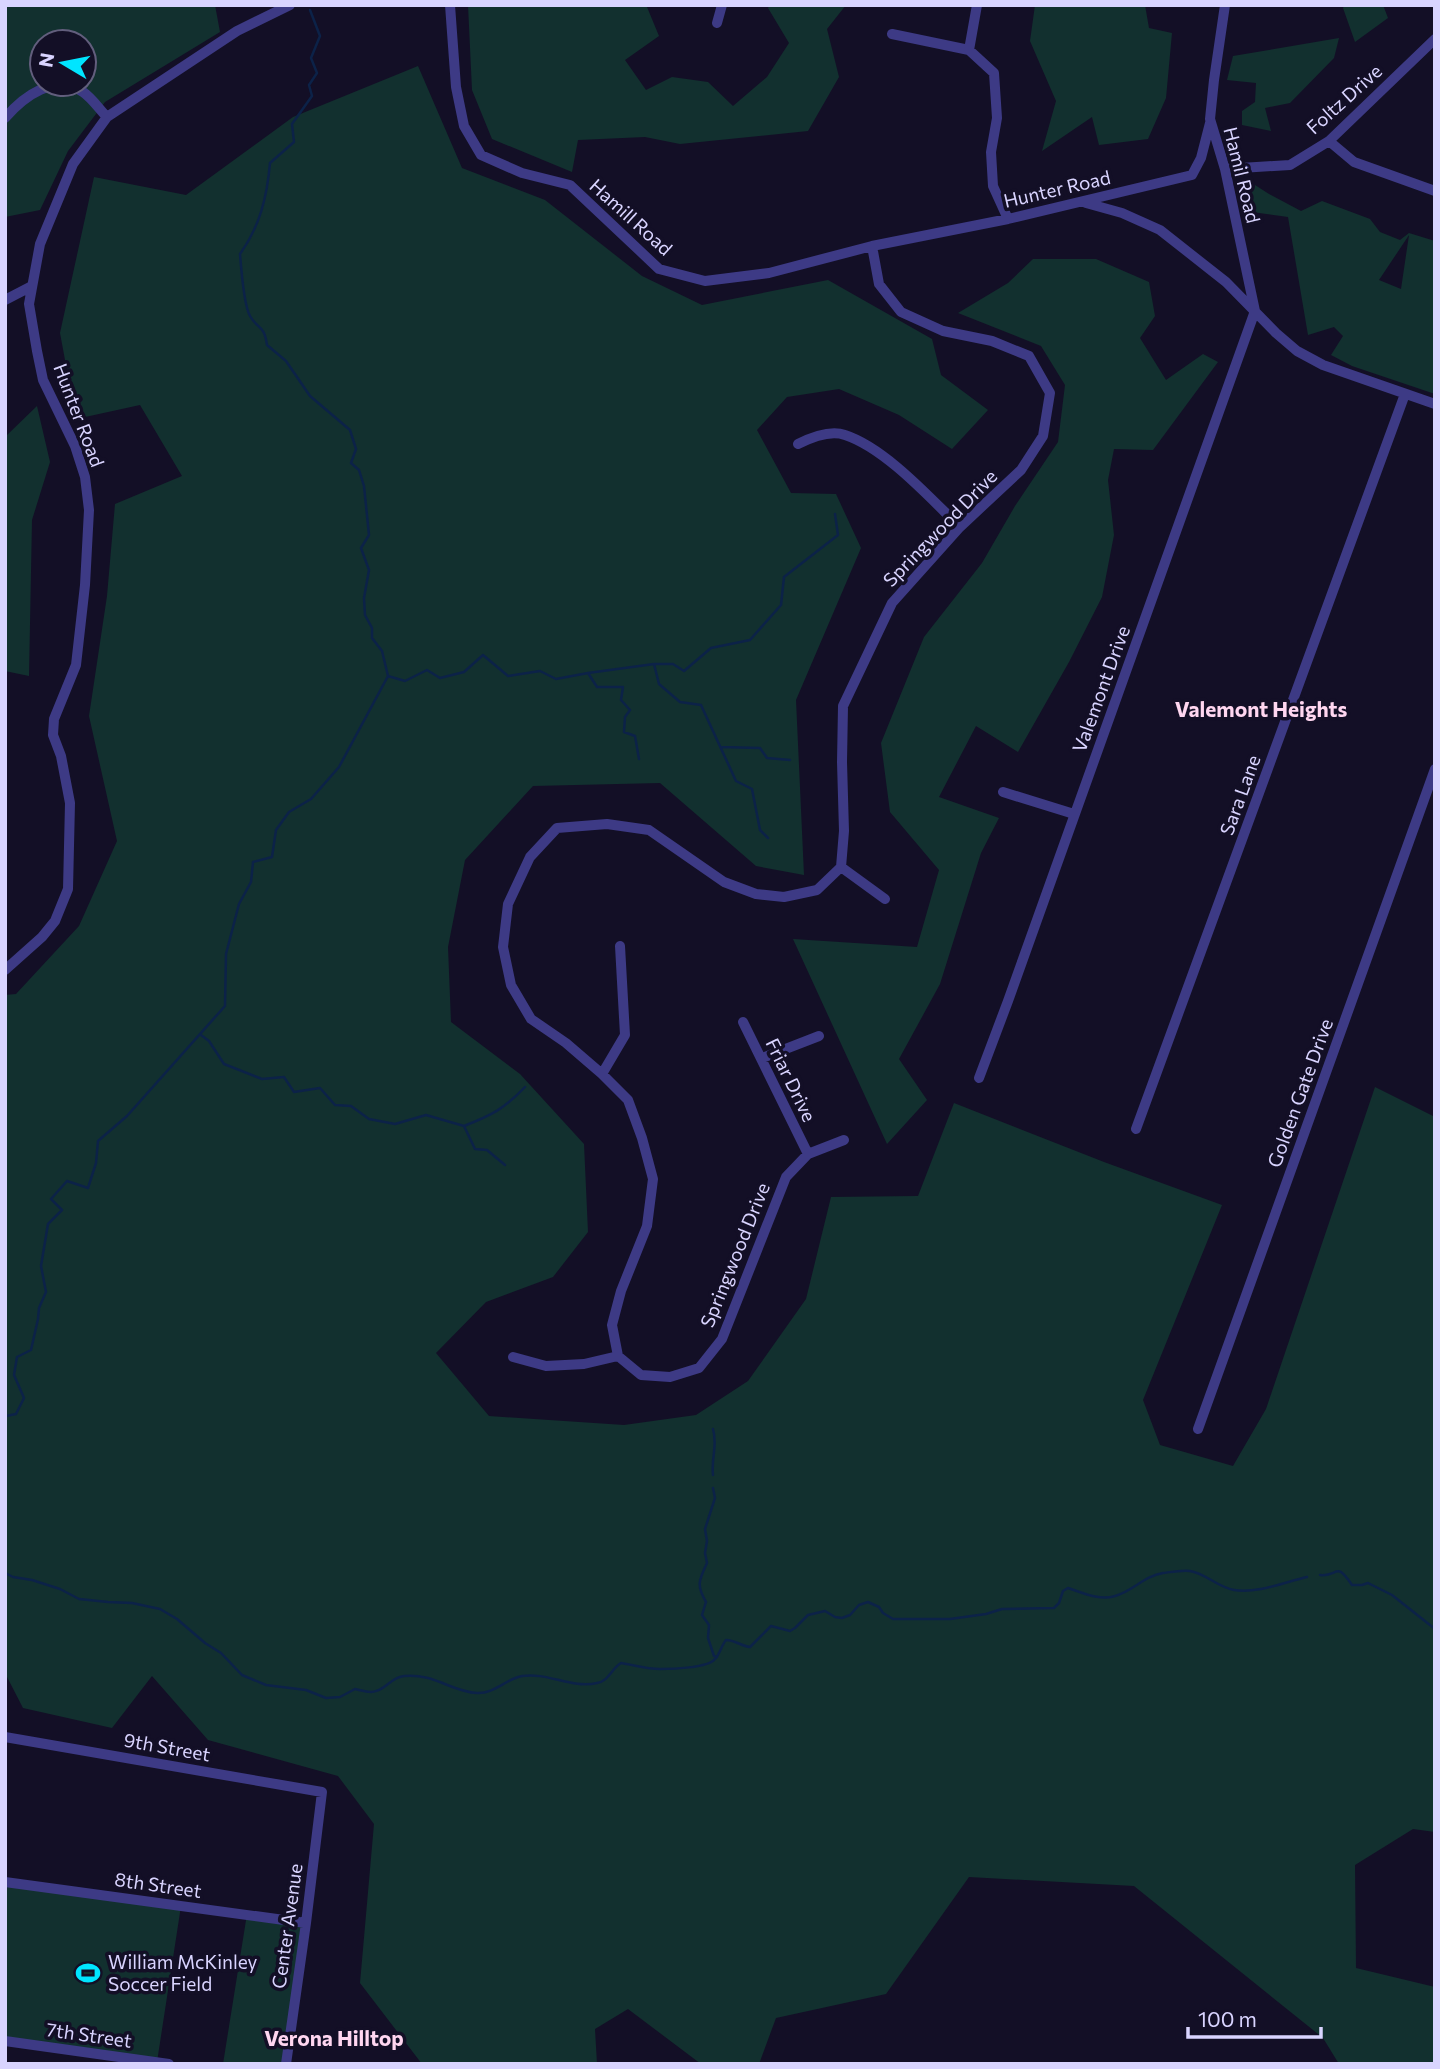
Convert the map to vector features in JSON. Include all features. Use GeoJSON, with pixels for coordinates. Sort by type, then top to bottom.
{"type":"FeatureCollection","features":[{"type":"Feature","properties":{"kind":"street","name":"Hunter Road"},"geometry":{"type":"LineString","coordinates":[[5,970],[42,937],[55,921],[68,889],[70,803],[61,756],[53,735],[54,719],[76,666],[85,585],[89,510],[85,477],[75,446],[43,380],[29,304],[40,244],[74,164],[107,117],[237,31],[290,5]]}},
{"type":"Feature","properties":{"kind":"street","name":"Hamill Road"},"geometry":{"type":"LineString","coordinates":[[450,5],[456,87],[461,113],[464,126],[481,155],[522,173],[570,185],[659,269],[705,281],[769,273],[872,246]]}},
{"type":"Feature","properties":{"kind":"street"},"geometry":{"type":"LineString","coordinates":[[718,23],[722,5]]}},
{"type":"Feature","properties":{"kind":"street"},"geometry":{"type":"LineString","coordinates":[[969,50],[977,5]]}},
{"type":"Feature","properties":{"kind":"street","name":"Hamil Road"},"geometry":{"type":"LineString","coordinates":[[1225,5],[1210,120],[1225,169],[1255,311]]}},
{"type":"Feature","properties":{"kind":"street"},"geometry":{"type":"LineString","coordinates":[[892,34],[969,50],[995,73],[998,118],[991,152],[993,186],[1008,219]]}},
{"type":"Feature","properties":{"kind":"street","name":"Foltz Drive"},"geometry":{"type":"LineString","coordinates":[[1225,169],[1290,165],[1329,141],[1435,38]]}},
{"type":"Feature","properties":{"kind":"street"},"geometry":{"type":"LineString","coordinates":[[5,118],[18,103],[42,88],[56,85],[72,87],[85,93],[107,117]]}},
{"type":"Feature","properties":{"kind":"street","name":"Hunter Road"},"geometry":{"type":"LineString","coordinates":[[872,246],[1008,219],[1192,175],[1201,158],[1210,120]]}},
{"type":"Feature","properties":{"kind":"street"},"geometry":{"type":"LineString","coordinates":[[1329,141],[1354,162],[1435,191]]}},
{"type":"Feature","properties":{"kind":"street"},"geometry":{"type":"LineString","coordinates":[[1082,202],[1122,213],[1160,230],[1226,282],[1297,351],[1324,365],[1435,404]]}},
{"type":"Feature","properties":{"kind":"street","name":"Springwood Drive"},"geometry":{"type":"LineString","coordinates":[[841,867],[844,831],[843,706],[892,603],[960,527],[1021,470],[1043,436],[1050,393],[1029,356],[992,341],[943,331],[901,312],[879,284],[872,246]]}},
{"type":"Feature","properties":{"kind":"street"},"geometry":{"type":"LineString","coordinates":[[5,300],[32,286]]}},
{"type":"Feature","properties":{"kind":"street","name":"Valemont Drive"},"geometry":{"type":"LineString","coordinates":[[979,1078],[1255,311]]}},
{"type":"Feature","properties":{"kind":"street","name":"Sara Lane"},"geometry":{"type":"LineString","coordinates":[[1136,1129],[1405,394]]}},
{"type":"Feature","properties":{"kind":"street"},"geometry":{"type":"LineString","coordinates":[[799,444],[815,436],[843,433],[869,447],[901,472],[960,527]]}},
{"type":"Feature","properties":{"kind":"street","name":"Golden Gate Drive"},"geometry":{"type":"LineString","coordinates":[[1198,1429],[1435,769]]}},
{"type":"Feature","properties":{"kind":"street"},"geometry":{"type":"LineString","coordinates":[[1003,792],[1074,814]]}},
{"type":"Feature","properties":{"kind":"street"},"geometry":{"type":"LineString","coordinates":[[513,1357],[546,1366],[584,1364],[618,1356],[612,1325],[621,1291],[647,1226],[653,1180],[628,1100],[566,1043],[531,1019],[511,985],[503,947],[508,904],[530,857],[557,828],[607,824],[649,830],[724,882],[757,894],[784,897],[817,890],[841,867],[886,899]]}},
{"type":"Feature","properties":{"kind":"street"},"geometry":{"type":"LineString","coordinates":[[602,1074],[625,1034],[620,946]]}},
{"type":"Feature","properties":{"kind":"street","name":"Friar Drive"},"geometry":{"type":"LineString","coordinates":[[743,1022],[808,1154]]}},
{"type":"Feature","properties":{"kind":"street"},"geometry":{"type":"LineString","coordinates":[[762,1058],[819,1036]]}},
{"type":"Feature","properties":{"kind":"street","name":"Springwood Drive"},"geometry":{"type":"LineString","coordinates":[[618,1356],[642,1375],[670,1377],[699,1368],[722,1339],[786,1177],[808,1154],[844,1140]]}},
{"type":"Feature","properties":{"kind":"street","name":"9th Street"},"geometry":{"type":"LineString","coordinates":[[5,1737],[322,1792]]}},
{"type":"Feature","properties":{"kind":"street","name":"Center Avenue"},"geometry":{"type":"LineString","coordinates":[[286,2064],[322,1792]]}},
{"type":"Feature","properties":{"kind":"street","name":"8th Street"},"geometry":{"type":"LineString","coordinates":[[5,1882],[306,1923]]}},
{"type":"Feature","properties":{"kind":"street","name":"7th Street"},"geometry":{"type":"LineString","coordinates":[[5,2041],[169,2064]]}},
{"type":"Feature","properties":{"kind":"green space"},"geometry":{"type":"Polygon","coordinates":[[[5,5],[215,5],[220,32],[105,102],[68,151],[40,210],[5,217],[5,5]]]}},
{"type":"Feature","properties":{"kind":"green space"},"geometry":{"type":"Polygon","coordinates":[[[468,5],[649,5],[647,7],[659,36],[625,60],[646,90],[672,77],[708,82],[733,106],[767,77],[789,43],[768,8],[770,5],[846,5],[827,29],[839,77],[808,131],[680,144],[645,137],[578,140],[572,172],[492,139],[472,90],[468,5]]]}},
{"type":"Feature","properties":{"kind":"green space"},"geometry":{"type":"Polygon","coordinates":[[[1035,5],[1145,5],[1149,28],[1172,33],[1166,98],[1148,139],[1099,145],[1092,117],[1042,151],[1056,101],[1030,41],[1035,5]]]}},
{"type":"Feature","properties":{"kind":"green space"},"geometry":{"type":"Polygon","coordinates":[[[1345,5],[1383,5],[1388,18],[1355,42],[1343,8],[1345,5]]]}},
{"type":"Feature","properties":{"kind":"green space"},"geometry":{"type":"Polygon","coordinates":[[[1339,38],[1334,58],[1290,103],[1265,108],[1271,131],[1242,125],[1242,111],[1255,102],[1256,83],[1227,80],[1233,56],[1339,38]]]}},
{"type":"Feature","properties":{"kind":"green space"},"geometry":{"type":"Polygon","coordinates":[[[418,66],[462,168],[545,200],[642,276],[702,305],[828,280],[932,339],[941,375],[988,410],[952,449],[899,415],[839,389],[787,397],[757,430],[791,493],[836,494],[861,548],[796,700],[804,875],[756,866],[660,783],[533,786],[465,860],[448,947],[451,1022],[520,1074],[584,1144],[588,1232],[553,1277],[486,1302],[436,1353],[489,1416],[624,1425],[696,1415],[748,1381],[806,1299],[831,1197],[918,1196],[954,1103],[1222,1205],[1143,1400],[1160,1445],[1233,1466],[1266,1409],[1375,1087],[1435,1117],[1435,1832],[1413,1829],[1355,1865],[1356,1968],[1435,1987],[1435,2064],[1339,2064],[1323,2038],[1134,1886],[969,1877],[886,1994],[776,2018],[759,2064],[701,2064],[628,2009],[595,2029],[597,2064],[422,2064],[360,1983],[374,1824],[338,1776],[208,1740],[152,1676],[112,1728],[23,1708],[6,1675],[5,1678],[5,995],[16,994],[79,926],[117,841],[89,716],[107,596],[115,504],[182,476],[140,405],[76,419],[60,333],[94,177],[186,195],[293,117],[418,66]]]}},
{"type":"Feature","properties":{"kind":"green space"},"geometry":{"type":"Polygon","coordinates":[[[1244,178],[1301,211],[1322,201],[1370,219],[1380,232],[1400,240],[1409,233],[1435,241],[1435,394],[1352,366],[1331,355],[1343,336],[1334,327],[1308,335],[1288,217],[1252,212],[1238,188],[1244,178]],[[1409,235],[1379,280],[1401,289],[1409,235]]]}},
{"type":"Feature","properties":{"kind":"green space"},"geometry":{"type":"Polygon","coordinates":[[[1033,259],[1096,259],[1149,282],[1155,316],[1140,338],[1166,380],[1203,354],[1218,362],[1153,450],[1114,449],[1108,480],[1114,535],[1102,597],[1018,752],[976,726],[939,797],[999,818],[981,853],[940,984],[899,1059],[927,1100],[887,1144],[793,939],[917,947],[939,870],[890,812],[881,743],[924,637],[982,563],[1015,506],[1058,442],[1065,385],[1041,346],[958,313],[1008,283],[1033,259]]]}},
{"type":"Feature","properties":{"kind":"green space"},"geometry":{"type":"Polygon","coordinates":[[[37,406],[50,462],[32,520],[29,676],[5,671],[5,437],[37,406]]]}},
{"type":"Feature","properties":{"kind":"green space","name":"William McKinley Soccer Field"},"geometry":{"type":"Polygon","coordinates":[[[5,1882],[181,1906],[157,2062],[5,2041],[5,1882]]]}},
{"type":"Feature","properties":{"kind":"green space"},"geometry":{"type":"Polygon","coordinates":[[[247,1914],[306,1923],[286,2064],[223,2064],[247,1914]]]}},
{"type":"Feature","properties":{"kind":"waterway"},"geometry":{"type":"LineString","coordinates":[[5,1421],[6,1416],[16,1414],[24,1398],[14,1375],[17,1357],[31,1350],[39,1308],[46,1292],[41,1266],[48,1224],[62,1210],[51,1199],[67,1181],[88,1188],[96,1163],[98,1141],[127,1116],[225,1006],[226,954],[239,904],[251,882],[253,862],[272,857],[276,830],[289,812],[311,799],[339,767],[388,676],[382,651],[372,638],[372,628],[365,615],[364,598],[369,570],[361,548],[369,535],[364,486],[359,470],[351,463],[356,449],[350,430],[310,396],[286,361],[267,345],[262,330],[248,311],[243,286],[240,254],[253,233],[261,211],[270,163],[294,142],[292,124],[312,96],[309,85],[317,73],[311,58],[320,36],[310,10]]}},
{"type":"Feature","properties":{"kind":"waterway"},"geometry":{"type":"LineString","coordinates":[[654,664],[673,664],[684,671],[711,648],[750,640],[781,605],[784,577],[838,535],[835,514]]}},
{"type":"Feature","properties":{"kind":"waterway"},"geometry":{"type":"LineString","coordinates":[[388,676],[405,681],[427,670],[440,678],[464,672],[483,655],[508,676],[540,671],[556,679],[654,664],[659,684],[680,702],[701,705],[736,781],[752,789],[760,830],[768,838]]}},
{"type":"Feature","properties":{"kind":"waterway"},"geometry":{"type":"LineString","coordinates":[[588,673],[597,687],[623,687],[621,700],[630,710],[625,717],[624,732],[635,736],[639,759]]}},
{"type":"Feature","properties":{"kind":"waterway"},"geometry":{"type":"LineString","coordinates":[[721,747],[760,748],[767,758],[790,760]]}},
{"type":"Feature","properties":{"kind":"waterway"},"geometry":{"type":"LineString","coordinates":[[201,1035],[209,1041],[224,1064],[262,1079],[284,1077],[294,1092],[320,1088],[335,1105],[351,1106],[369,1119],[395,1124],[426,1115],[464,1126],[475,1149],[487,1150],[505,1165]]}},
{"type":"Feature","properties":{"kind":"waterway"},"geometry":{"type":"LineString","coordinates":[[464,1126],[497,1111],[525,1087]]}},
{"type":"Feature","properties":{"kind":"waterway"},"geometry":{"type":"LineString","coordinates":[[713,1429],[713,1475]]}},
{"type":"Feature","properties":{"kind":"waterway"},"geometry":{"type":"LineString","coordinates":[[713,1488],[715,1498],[705,1529],[707,1563],[700,1587],[706,1602],[702,1615],[709,1625],[708,1638],[714,1656],[717,1657]]}},
{"type":"Feature","properties":{"kind":"waterway"},"geometry":{"type":"LineString","coordinates":[[1320,1575],[1339,1571],[1352,1585],[1368,1583],[1392,1595],[1435,1629]]}},
{"type":"Feature","properties":{"kind":"waterway"},"geometry":{"type":"LineString","coordinates":[[5,1573],[60,1589],[79,1599],[132,1603],[160,1609],[221,1653],[242,1675],[266,1685],[306,1690],[326,1698],[340,1697],[355,1689],[374,1692],[404,1676],[425,1677],[459,1690],[483,1693],[511,1680],[531,1675],[578,1684],[597,1683],[604,1680],[621,1663],[655,1669],[698,1666],[715,1659],[726,1640],[750,1647],[771,1626],[790,1631],[808,1615],[825,1611],[842,1618],[850,1615],[859,1605],[868,1602],[893,1619],[950,1619],[1002,1609],[1054,1608],[1063,1591],[1068,1588],[1092,1596],[1109,1597],[1121,1594],[1156,1575],[1173,1572],[1196,1572],[1228,1588],[1243,1591],[1307,1577]]}},
{"type":"Feature","properties":{"kind":"place","name":"William McKinley Soccer Field"},"geometry":{"type":"Point","coordinates":[88,1973]}},
{"type":"Feature","properties":{"kind":"district","name":"Valemont Heights"},"geometry":{"type":"Point","coordinates":[1261,710]}},
{"type":"Feature","properties":{"kind":"district","name":"Verona Hilltop"},"geometry":{"type":"Point","coordinates":[334,2039]}}]}
